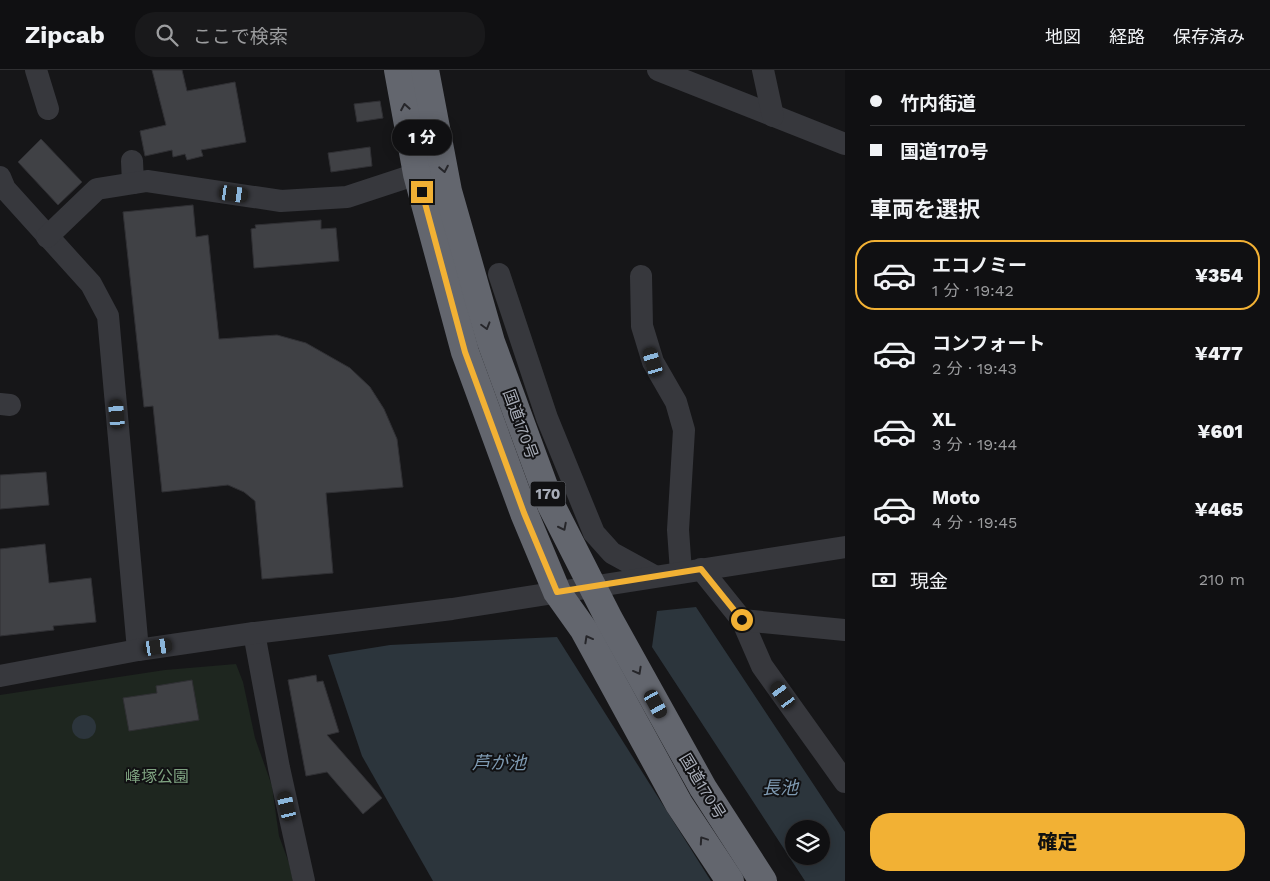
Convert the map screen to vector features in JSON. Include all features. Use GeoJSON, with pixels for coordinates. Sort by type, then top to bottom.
{"type":"FeatureCollection","features":[{"type":"Feature","properties":{"kind":"highway","name":"国道170号"},"geometry":{"type":"LineString","coordinates":[[398,70],[417,174],[465,352],[524,513],[557,592],[584,630],[679,804],[730,881]]}},
{"type":"Feature","properties":{"kind":"highway","name":"国道170号"},"geometry":{"type":"LineString","coordinates":[[425,70],[448,191],[491,342],[551,505],[703,788],[762,881]]}},
{"type":"Feature","properties":{"kind":"street"},"geometry":{"type":"LineString","coordinates":[[36,70],[48,110]]}},
{"type":"Feature","properties":{"kind":"street"},"geometry":{"type":"LineString","coordinates":[[764,70],[773,116]]}},
{"type":"Feature","properties":{"kind":"street"},"geometry":{"type":"LineString","coordinates":[[670,72],[773,116],[845,144]]}},
{"type":"Feature","properties":{"kind":"street"},"geometry":{"type":"LineString","coordinates":[[47,237],[97,189],[132,172],[147,181],[281,200],[347,197],[417,174]]}},
{"type":"Feature","properties":{"kind":"street"},"geometry":{"type":"LineString","coordinates":[[0,177],[6,189],[91,284],[108,316],[138,650]]}},
{"type":"Feature","properties":{"kind":"street"},"geometry":{"type":"LineString","coordinates":[[499,274],[547,418],[594,533],[612,553],[654,576]]}},
{"type":"Feature","properties":{"kind":"street"},"geometry":{"type":"LineString","coordinates":[[641,276],[642,326],[653,362],[676,402],[684,430],[678,530],[691,570],[742,620],[762,666],[845,782]]}},
{"type":"Feature","properties":{"kind":"street"},"geometry":{"type":"LineString","coordinates":[[0,676],[138,650],[254,633],[452,609],[845,547]]}},
{"type":"Feature","properties":{"kind":"street"},"geometry":{"type":"LineString","coordinates":[[742,620],[845,630]]}},
{"type":"Feature","properties":{"kind":"street"},"geometry":{"type":"LineString","coordinates":[[254,633],[279,768],[304,881]]}},
{"type":"Feature","properties":{"kind":"green space","name":"峰塚公園"},"geometry":{"type":"Polygon","coordinates":[[[236,664],[243,682],[255,738],[272,786],[279,836],[289,863],[293,881],[0,881],[0,695],[165,670],[236,664]]]}},
{"type":"Feature","properties":{"kind":"water","name":"長池"},"geometry":{"type":"Polygon","coordinates":[[[696,607],[845,832],[845,881],[805,881],[795,865],[830,865],[830,820],[785,820],[785,850],[652,647],[657,611],[696,607]]]}},
{"type":"Feature","properties":{"kind":"water","name":"芦が池"},"geometry":{"type":"Polygon","coordinates":[[[557,637],[711,881],[433,881],[362,756],[328,655],[390,645],[557,637]]]}},
{"type":"Feature","properties":{"kind":"water"},"geometry":{"type":"Polygon","coordinates":[[[84,715],[92,719],[96,727],[92,735],[84,739],[76,735],[72,727],[76,719],[84,715]]]}},
{"type":"Feature","properties":{"kind":"building"},"geometry":{"type":"Polygon","coordinates":[[[152,70],[182,70],[187,91],[235,82],[246,142],[201,150],[203,156],[187,160],[185,154],[173,157],[172,150],[145,156],[140,131],[166,125],[152,70]]]}},
{"type":"Feature","properties":{"kind":"building"},"geometry":{"type":"Polygon","coordinates":[[[380,101],[383,118],[357,122],[354,104],[380,101]]]}},
{"type":"Feature","properties":{"kind":"building"},"geometry":{"type":"Polygon","coordinates":[[[41,139],[82,182],[58,205],[18,162],[41,139]]]}},
{"type":"Feature","properties":{"kind":"building"},"geometry":{"type":"Polygon","coordinates":[[[370,147],[372,166],[331,172],[328,153],[370,147]]]}},
{"type":"Feature","properties":{"kind":"building"},"geometry":{"type":"Polygon","coordinates":[[[193,205],[196,237],[208,235],[219,339],[277,335],[306,343],[350,368],[370,387],[384,409],[397,439],[403,487],[326,493],[333,573],[262,579],[255,501],[244,492],[228,485],[162,492],[153,406],[144,407],[123,212],[193,205]]]}},
{"type":"Feature","properties":{"kind":"building"},"geometry":{"type":"Polygon","coordinates":[[[321,220],[321,229],[336,228],[339,261],[254,268],[251,229],[256,228],[255,225],[321,220]]]}},
{"type":"Feature","properties":{"kind":"building"},"geometry":{"type":"Polygon","coordinates":[[[46,472],[49,505],[0,509],[0,475],[46,472]]]}},
{"type":"Feature","properties":{"kind":"building"},"geometry":{"type":"Polygon","coordinates":[[[45,544],[49,583],[91,578],[96,622],[53,626],[54,630],[0,636],[0,549],[45,544]]]}},
{"type":"Feature","properties":{"kind":"building"},"geometry":{"type":"Polygon","coordinates":[[[316,675],[317,682],[323,681],[339,732],[327,735],[382,798],[363,814],[327,772],[306,776],[288,680],[316,675]]]}},
{"type":"Feature","properties":{"kind":"building"},"geometry":{"type":"Polygon","coordinates":[[[192,680],[199,720],[129,731],[123,698],[157,693],[156,686],[192,680]]]}},
{"type":"Feature","properties":{"kind":"route"},"geometry":{"type":"LineString","coordinates":[[422,192],[465,352],[524,513],[557,592],[701,569],[742,620]]}}]}
